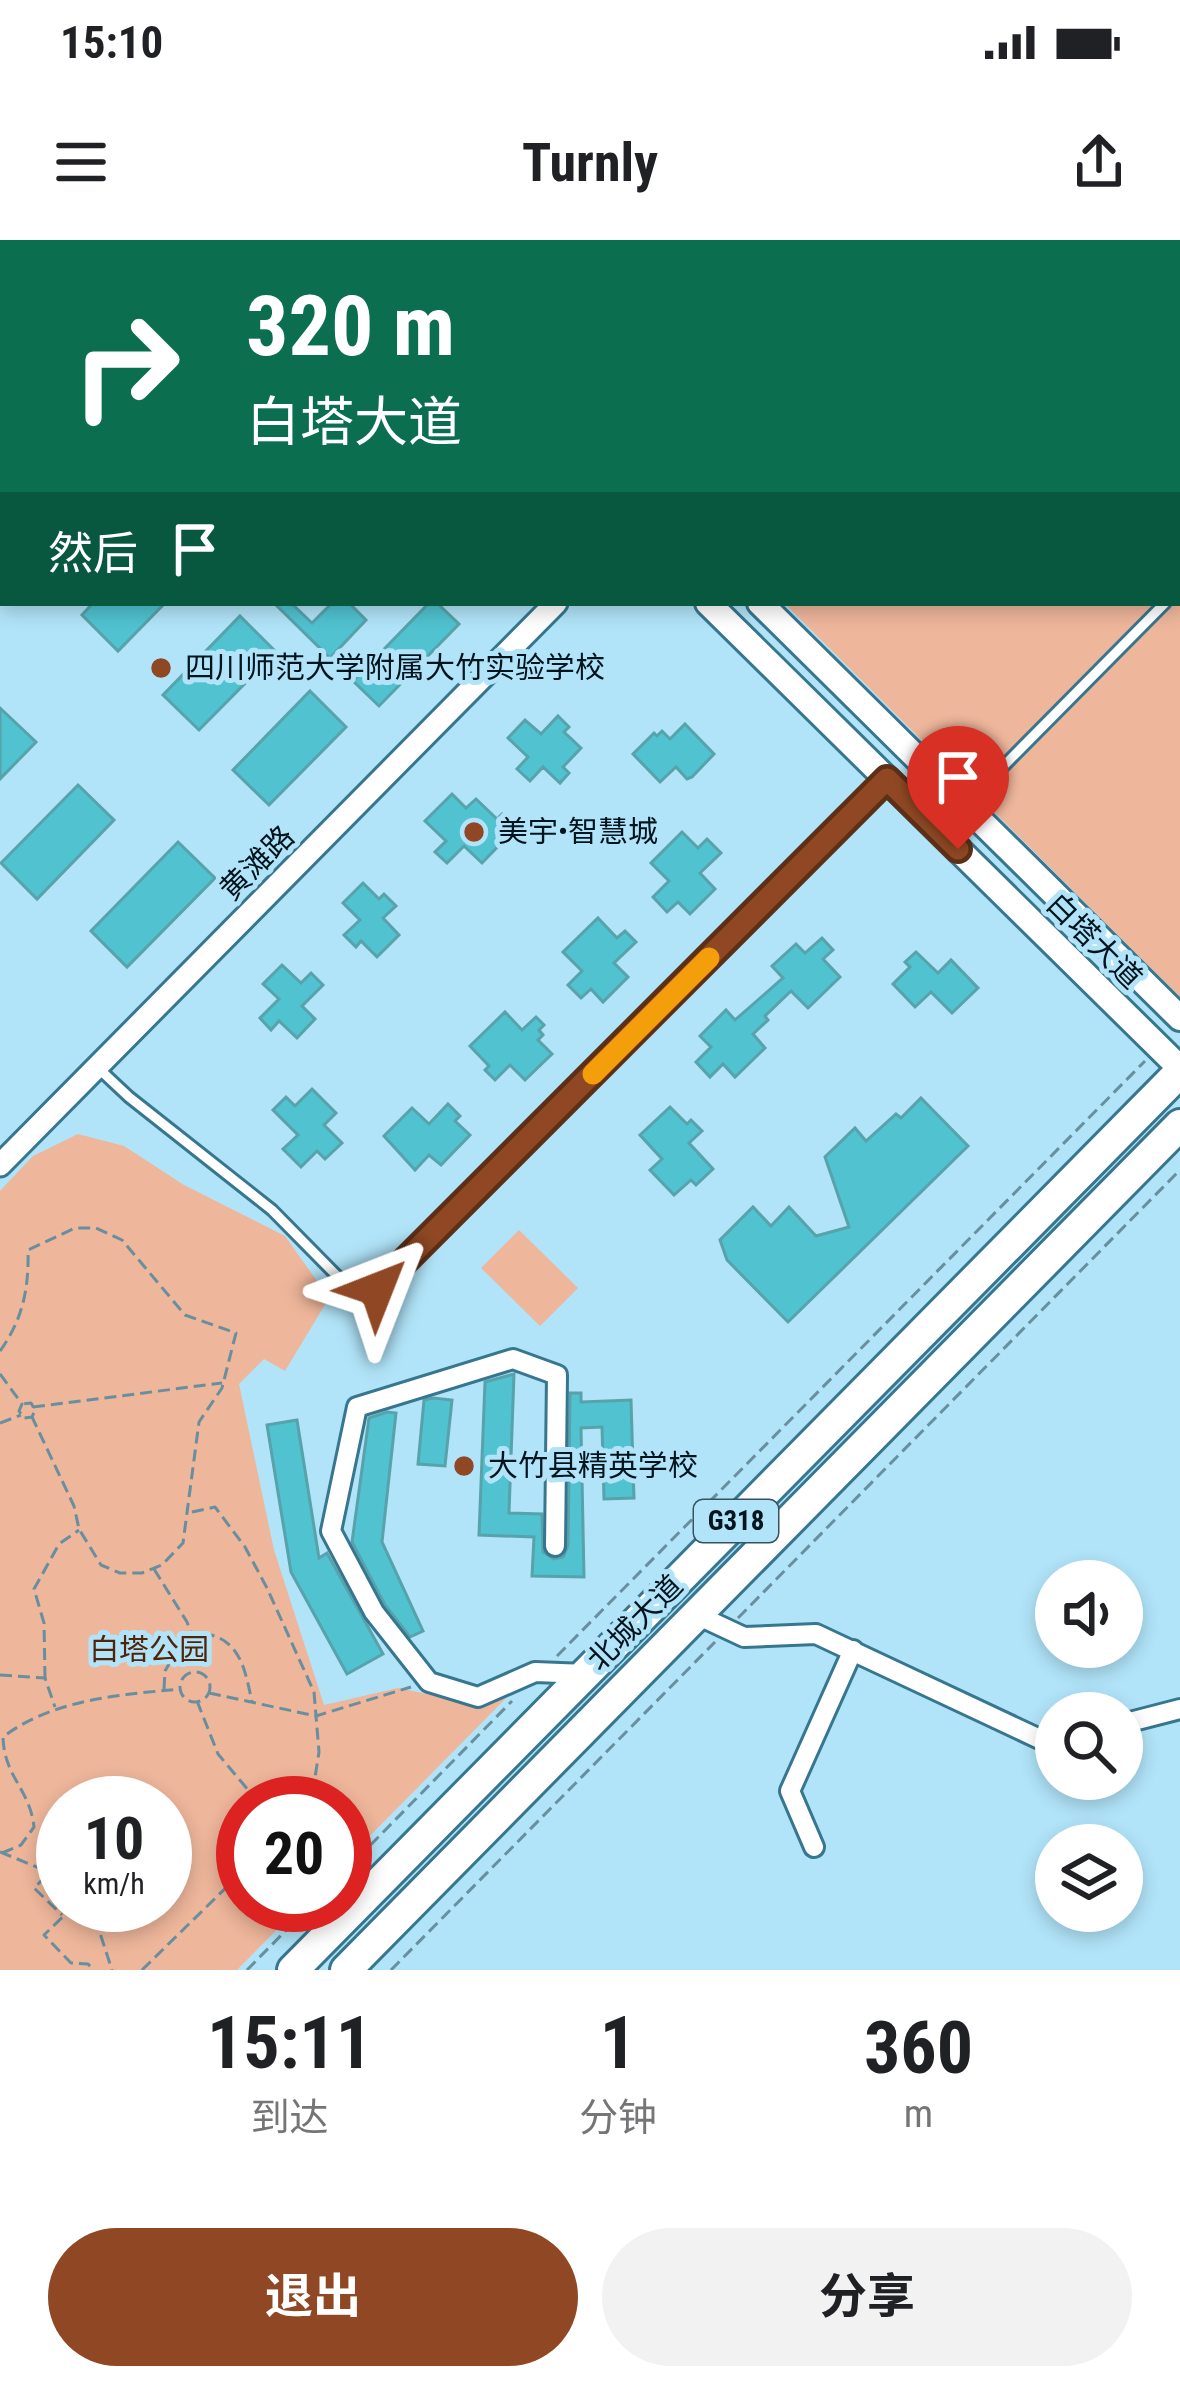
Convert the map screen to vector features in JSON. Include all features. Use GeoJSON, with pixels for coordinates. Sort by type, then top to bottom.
{"type":"FeatureCollection","features":[{"type":"Feature","properties":{"kind":"highway","name":"北城大道"},"geometry":{"type":"LineString","coordinates":[[293,1970],[1180,1070]]}},
{"type":"Feature","properties":{"kind":"highway","name":"北城大道"},"geometry":{"type":"LineString","coordinates":[[346,1970],[1180,1125]]}},
{"type":"Feature","properties":{"kind":"main road","name":"白塔大道"},"geometry":{"type":"LineString","coordinates":[[712,606],[1180,1070]]}},
{"type":"Feature","properties":{"kind":"main road","name":"白塔大道"},"geometry":{"type":"LineString","coordinates":[[763,606],[1180,1018]]}},
{"type":"Feature","properties":{"kind":"street","name":"黄滩路"},"geometry":{"type":"LineString","coordinates":[[0,1165],[553,606]]}},
{"type":"Feature","properties":{"kind":"street"},"geometry":{"type":"LineString","coordinates":[[555,1546],[556,1375],[513,1359],[357,1407],[331,1531],[374,1612],[429,1682],[478,1697],[543,1670],[586,1674]]}},
{"type":"Feature","properties":{"kind":"street"},"geometry":{"type":"LineString","coordinates":[[697,1615],[744,1637],[816,1634],[1035,1737]]}},
{"type":"Feature","properties":{"kind":"street"},"geometry":{"type":"LineString","coordinates":[[814,1847],[790,1790],[853,1650]]}},
{"type":"Feature","properties":{"kind":"street"},"geometry":{"type":"LineString","coordinates":[[1143,1719],[1180,1709]]}},
{"type":"Feature","properties":{"kind":"lane"},"geometry":{"type":"LineString","coordinates":[[965,806],[1162,606]]}},
{"type":"Feature","properties":{"kind":"lane"},"geometry":{"type":"LineString","coordinates":[[97,1067],[272,1210],[344,1284],[377,1289],[887,779]]}},
{"type":"Feature","properties":{"kind":"path","name":"北城大道"},"geometry":{"type":"LineString","coordinates":[[543,1670],[1159,1047]]}},
{"type":"Feature","properties":{"kind":"path"},"geometry":{"type":"LineString","coordinates":[[392,1970],[1180,1170]]}},
{"type":"Feature","properties":{"kind":"path"},"geometry":{"type":"LineString","coordinates":[[0,1351],[16,1327],[26,1297],[28,1250],[75,1228],[96,1228],[122,1240],[185,1315],[236,1333],[224,1383],[199,1422],[183,1543],[142,1573],[120,1573],[101,1564],[79,1529],[74,1506],[32,1417],[34,1407]]}},
{"type":"Feature","properties":{"kind":"path"},"geometry":{"type":"LineString","coordinates":[[0,1374],[22,1404],[22,1414]]}},
{"type":"Feature","properties":{"kind":"path"},"geometry":{"type":"LineString","coordinates":[[34,1407],[224,1383]]}},
{"type":"Feature","properties":{"kind":"path"},"geometry":{"type":"LineString","coordinates":[[22,1404],[34,1407]]}},
{"type":"Feature","properties":{"kind":"path"},"geometry":{"type":"LineString","coordinates":[[0,1423],[22,1414],[32,1417]]}},
{"type":"Feature","properties":{"kind":"path"},"geometry":{"type":"LineString","coordinates":[[190,1512],[215,1507],[245,1547],[314,1692],[319,1752],[315,1776]]}},
{"type":"Feature","properties":{"kind":"path"},"geometry":{"type":"LineString","coordinates":[[56,1709],[44,1678],[44,1624],[34,1589],[59,1544],[79,1529]]}},
{"type":"Feature","properties":{"kind":"path"},"geometry":{"type":"LineString","coordinates":[[154,1568],[194,1640]]}},
{"type":"Feature","properties":{"kind":"path"},"geometry":{"type":"LineString","coordinates":[[164,1691],[170,1657],[180,1645],[211,1635],[234,1649],[245,1667],[252,1702]]}},
{"type":"Feature","properties":{"kind":"path"},"geometry":{"type":"LineString","coordinates":[[180,1689],[184,1676],[194,1671],[205,1674],[209,1694]]}},
{"type":"Feature","properties":{"kind":"path"},"geometry":{"type":"LineString","coordinates":[[0,1675],[44,1678]]}},
{"type":"Feature","properties":{"kind":"path"},"geometry":{"type":"LineString","coordinates":[[180,1689],[191,1702],[209,1694],[316,1716],[429,1682]]}},
{"type":"Feature","properties":{"kind":"path"},"geometry":{"type":"LineString","coordinates":[[1,1852],[21,1845],[34,1827],[32,1806],[4,1761],[3,1737],[24,1721],[56,1709],[180,1689]]}},
{"type":"Feature","properties":{"kind":"path"},"geometry":{"type":"LineString","coordinates":[[197,1701],[218,1754],[236,1776]]}},
{"type":"Feature","properties":{"kind":"path"},"geometry":{"type":"LineString","coordinates":[[372,1843],[510,1704]]}},
{"type":"Feature","properties":{"kind":"path"},"geometry":{"type":"LineString","coordinates":[[1,1852],[36,1868]]}},
{"type":"Feature","properties":{"kind":"path"},"geometry":{"type":"LineString","coordinates":[[142,1970],[216,1897]]}},
{"type":"Feature","properties":{"kind":"path"},"geometry":{"type":"LineString","coordinates":[[47,1932],[44,1935],[71,1963],[88,1964],[94,1970]]}},
{"type":"Feature","properties":{"kind":"path"},"geometry":{"type":"LineString","coordinates":[[100,1932],[112,1970]]}},
{"type":"Feature","properties":{"kind":"path"},"geometry":{"type":"LineString","coordinates":[[247,1970],[284,1932]]}},
{"type":"Feature","properties":{"kind":"green space"},"geometry":{"type":"Polygon","coordinates":[[[787,606],[1180,606],[1180,997],[787,606]]]}},
{"type":"Feature","properties":{"kind":"green space","name":"白塔公园"},"geometry":{"type":"Polygon","coordinates":[[[78,1134],[124,1146],[184,1185],[285,1236],[329,1298],[285,1371],[264,1359],[239,1384],[274,1550],[324,1705],[398,1688],[471,1703],[520,1684],[372,1834],[372,1776],[216,1776],[216,1932],[274,1932],[237,1970],[0,1970],[0,1191],[33,1156],[78,1134]]]}},
{"type":"Feature","properties":{"kind":"green space"},"geometry":{"type":"Polygon","coordinates":[[[519,1230],[578,1288],[540,1326],[481,1268],[519,1230]]]}},
{"type":"Feature","properties":{"kind":"building"},"geometry":{"type":"Polygon","coordinates":[[[90,606],[162,606],[118,651],[82,615],[90,606]]]}},
{"type":"Feature","properties":{"kind":"building"},"geometry":{"type":"Polygon","coordinates":[[[277,606],[294,606],[312,623],[329,606],[352,606],[366,620],[330,658],[277,606]]]}},
{"type":"Feature","properties":{"kind":"building"},"geometry":{"type":"Polygon","coordinates":[[[426,606],[440,606],[459,624],[379,706],[353,681],[426,606]]]}},
{"type":"Feature","properties":{"kind":"building"},"geometry":{"type":"Polygon","coordinates":[[[240,616],[276,652],[199,730],[163,695],[240,616]]]}},
{"type":"Feature","properties":{"kind":"building"},"geometry":{"type":"Polygon","coordinates":[[[310,691],[346,727],[269,805],[233,770],[310,691]]]}},
{"type":"Feature","properties":{"kind":"building"},"geometry":{"type":"Polygon","coordinates":[[[0,708],[36,742],[0,779],[0,708]]]}},
{"type":"Feature","properties":{"kind":"building","name":"美宇•智慧城"},"geometry":{"type":"Polygon","coordinates":[[[558,716],[569,727],[564,732],[581,748],[563,767],[569,773],[560,783],[543,767],[530,781],[517,769],[528,757],[508,738],[525,720],[541,734],[558,716]]]}},
{"type":"Feature","properties":{"kind":"building","name":"美宇•智慧城"},"geometry":{"type":"Polygon","coordinates":[[[685,724],[714,754],[692,777],[687,779],[676,767],[660,782],[633,754],[654,733],[657,736],[662,731],[670,739],[685,724]]]}},
{"type":"Feature","properties":{"kind":"building"},"geometry":{"type":"Polygon","coordinates":[[[78,785],[114,820],[37,899],[1,863],[78,785]]]}},
{"type":"Feature","properties":{"kind":"building","name":"美宇•智慧城"},"geometry":{"type":"Polygon","coordinates":[[[452,794],[466,808],[476,799],[497,819],[502,814],[516,828],[482,863],[464,846],[447,863],[435,852],[446,841],[425,821],[452,794]]]}},
{"type":"Feature","properties":{"kind":"building","name":"美宇•智慧城"},"geometry":{"type":"Polygon","coordinates":[[[682,832],[698,848],[707,839],[721,853],[700,873],[715,889],[690,914],[678,902],[667,912],[653,897],[669,881],[651,863],[682,832]]]}},
{"type":"Feature","properties":{"kind":"building"},"geometry":{"type":"Polygon","coordinates":[[[178,842],[215,878],[127,967],[91,931],[178,842]]]}},
{"type":"Feature","properties":{"kind":"building"},"geometry":{"type":"Polygon","coordinates":[[[363,883],[379,899],[384,894],[396,906],[383,918],[399,935],[377,957],[361,941],[356,947],[344,935],[360,920],[343,903],[363,883]]]}},
{"type":"Feature","properties":{"kind":"building","name":"美宇•智慧城"},"geometry":{"type":"Polygon","coordinates":[[[598,918],[617,938],[625,931],[636,942],[614,963],[628,977],[603,1002],[591,989],[581,998],[568,985],[582,971],[563,952],[598,918]]]}},
{"type":"Feature","properties":{"kind":"building"},"geometry":{"type":"Polygon","coordinates":[[[822,938],[833,950],[823,959],[840,977],[808,1008],[791,991],[753,1034],[765,1048],[735,1077],[723,1064],[710,1077],[696,1062],[711,1047],[700,1036],[726,1010],[735,1020],[783,978],[772,966],[796,944],[805,953],[822,938]]]}},
{"type":"Feature","properties":{"kind":"building"},"geometry":{"type":"Polygon","coordinates":[[[916,952],[938,973],[951,960],[978,988],[952,1013],[931,992],[915,1007],[893,984],[910,967],[905,962],[916,952]]]}},
{"type":"Feature","properties":{"kind":"building"},"geometry":{"type":"Polygon","coordinates":[[[282,965],[301,983],[311,973],[323,985],[302,1006],[315,1019],[297,1038],[279,1021],[271,1030],[260,1018],[279,999],[263,984],[282,965]]]}},
{"type":"Feature","properties":{"kind":"building"},"geometry":{"type":"Polygon","coordinates":[[[505,1012],[522,1030],[536,1017],[544,1025],[538,1040],[552,1054],[525,1080],[510,1065],[495,1080],[470,1046],[505,1012]]]}},
{"type":"Feature","properties":{"kind":"building"},"geometry":{"type":"Polygon","coordinates":[[[312,1089],[336,1113],[324,1125],[342,1143],[325,1159],[317,1151],[301,1167],[283,1149],[298,1135],[273,1110],[286,1097],[295,1106],[312,1089]]]}},
{"type":"Feature","properties":{"kind":"building"},"geometry":{"type":"Polygon","coordinates":[[[921,1098],[968,1146],[788,1322],[727,1260],[720,1240],[753,1207],[771,1226],[789,1207],[816,1236],[849,1227],[825,1157],[855,1128],[866,1141],[921,1098]]]}},
{"type":"Feature","properties":{"kind":"building"},"geometry":{"type":"Polygon","coordinates":[[[448,1104],[460,1116],[455,1121],[470,1135],[441,1165],[429,1155],[415,1170],[384,1136],[412,1108],[429,1124],[448,1104]]]}},
{"type":"Feature","properties":{"kind":"building"},"geometry":{"type":"Polygon","coordinates":[[[670,1107],[702,1131],[689,1143],[713,1169],[696,1185],[691,1180],[674,1195],[650,1170],[662,1159],[640,1135],[670,1107]]]}},
{"type":"Feature","properties":{"kind":"building"},"geometry":{"type":"Polygon","coordinates":[[[514,1374],[509,1513],[542,1514],[543,1552],[554,1559],[563,1557],[568,1546],[570,1393],[581,1393],[581,1402],[631,1400],[634,1498],[604,1499],[602,1427],[581,1428],[584,1577],[532,1576],[534,1537],[479,1535],[485,1382],[514,1374]]]}},
{"type":"Feature","properties":{"kind":"building","name":"大竹县精英学校"},"geometry":{"type":"Polygon","coordinates":[[[424,1400],[452,1400],[445,1466],[418,1464],[424,1400]]]}},
{"type":"Feature","properties":{"kind":"building"},"geometry":{"type":"Polygon","coordinates":[[[396,1413],[382,1542],[423,1631],[410,1637],[385,1605],[352,1542],[369,1418],[396,1413]]]}},
{"type":"Feature","properties":{"kind":"building"},"geometry":{"type":"Polygon","coordinates":[[[297,1420],[319,1558],[327,1553],[383,1654],[347,1674],[291,1572],[267,1425],[297,1420]]]}},
{"type":"Feature","properties":{"kind":"slow traffic"},"geometry":{"type":"LineString","coordinates":[[593,1074],[709,958]]}},
{"type":"Feature","properties":{"kind":"place","name":"四川师范大学附属大竹实验学校"},"geometry":{"type":"Point","coordinates":[161,668]}},
{"type":"Feature","properties":{"kind":"place","name":"美宇•智慧城"},"geometry":{"type":"Point","coordinates":[474,832]}},
{"type":"Feature","properties":{"kind":"place","name":"大竹县精英学校"},"geometry":{"type":"Point","coordinates":[464,1466]}},
{"type":"Feature","properties":{"kind":"route"},"geometry":{"type":"LineString","coordinates":[[377,1289],[887,779],[958,849]]}}]}
